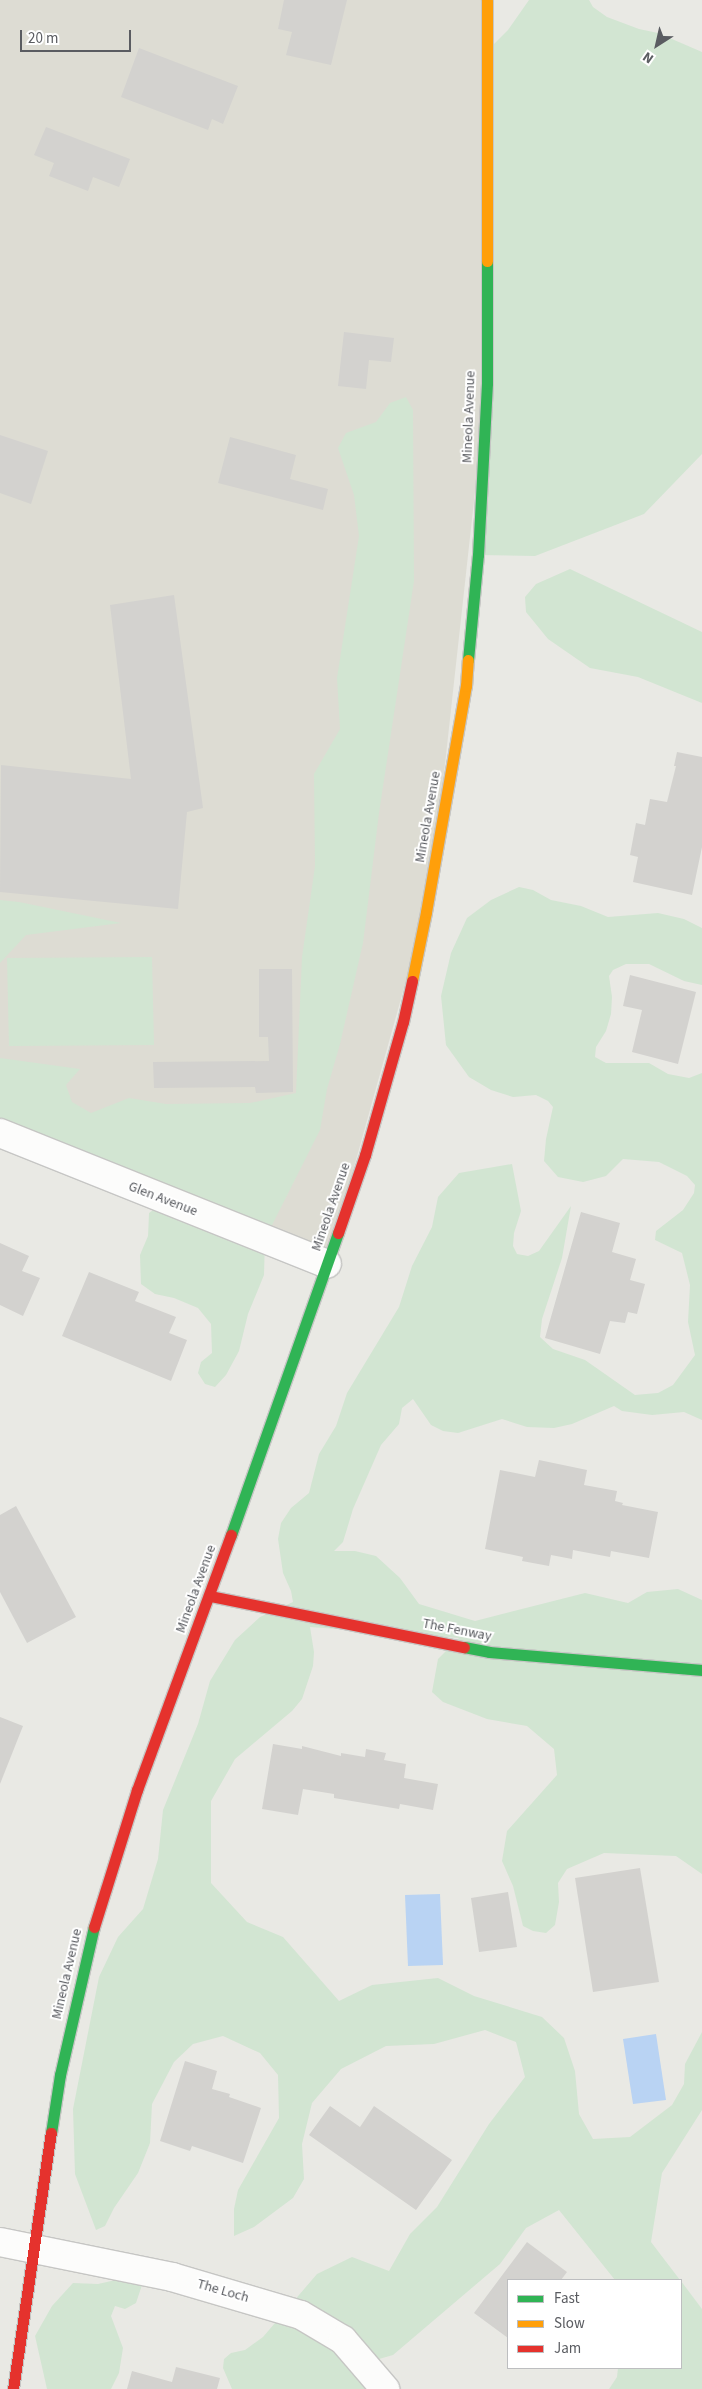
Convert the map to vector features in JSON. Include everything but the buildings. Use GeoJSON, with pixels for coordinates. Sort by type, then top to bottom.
{"type":"FeatureCollection","features":[{"type":"Feature","properties":{"kind":"main road","name":"Mineola Avenue"},"geometry":{"type":"LineString","coordinates":[[12,2389],[60,2075],[88,1945],[137,1790],[210,1596],[364,1155],[403,1022],[428,904],[466,686],[478,555],[487,383],[487,0]]}},
{"type":"Feature","properties":{"kind":"main road","name":"The Fenway"},"geometry":{"type":"LineString","coordinates":[[210,1596],[489,1652],[702,1670]]}},
{"type":"Feature","properties":{"kind":"street","name":"Glen Avenue"},"geometry":{"type":"LineString","coordinates":[[0,1133],[327,1264]]}},
{"type":"Feature","properties":{"kind":"street","name":"The Loch"},"geometry":{"type":"LineString","coordinates":[[0,2242],[172,2277],[301,2315],[343,2340],[385,2389]]}},
{"type":"Feature","properties":{"kind":"shaded area"},"geometry":{"type":"Polygon","coordinates":[[[0,0],[487,0],[487,383],[431,891],[327,1264],[0,1133],[0,0]]]}},
{"type":"Feature","properties":{"kind":"green space"},"geometry":{"type":"Polygon","coordinates":[[[529,0],[589,0],[593,7],[607,17],[639,29],[658,33],[702,52],[702,454],[644,514],[535,556],[478,555],[486,52],[508,30],[529,0]]]}},
{"type":"Feature","properties":{"kind":"green space"},"geometry":{"type":"Polygon","coordinates":[[[406,397],[413,410],[414,581],[379,813],[363,943],[340,1044],[327,1089],[320,1130],[265,1239],[264,1275],[248,1314],[239,1351],[226,1375],[215,1387],[205,1384],[198,1373],[201,1362],[212,1353],[211,1324],[198,1308],[174,1298],[155,1294],[141,1284],[140,1255],[148,1236],[149,1213],[166,1201],[0,1133],[0,1058],[80,1069],[66,1085],[72,1102],[91,1113],[129,1098],[166,1104],[250,1103],[296,1093],[302,957],[315,866],[314,774],[340,729],[337,678],[359,536],[354,495],[338,448],[346,433],[376,422],[390,403],[406,397]]]}},
{"type":"Feature","properties":{"kind":"green space"},"geometry":{"type":"Polygon","coordinates":[[[570,569],[702,632],[702,703],[638,677],[590,668],[548,639],[526,612],[525,597],[536,584],[570,569]]]}},
{"type":"Feature","properties":{"kind":"green space"},"geometry":{"type":"Polygon","coordinates":[[[519,887],[533,890],[551,900],[581,906],[608,917],[658,913],[684,919],[702,928],[702,985],[684,981],[649,964],[626,964],[613,970],[609,976],[612,997],[611,1014],[606,1031],[596,1047],[595,1057],[606,1063],[649,1063],[668,1074],[689,1078],[702,1073],[702,1420],[684,1412],[652,1415],[622,1411],[614,1406],[572,1424],[554,1428],[527,1427],[502,1419],[458,1433],[443,1431],[431,1425],[413,1399],[402,1408],[399,1424],[381,1445],[353,1509],[343,1542],[334,1551],[355,1551],[376,1556],[400,1578],[419,1604],[475,1621],[585,1593],[628,1603],[647,1592],[678,1589],[702,1600],[702,1874],[676,1856],[604,1853],[567,1869],[558,1883],[559,1902],[555,1925],[546,1933],[533,1931],[523,1926],[513,1886],[502,1861],[507,1831],[557,1775],[554,1749],[527,1726],[487,1719],[443,1702],[432,1692],[438,1659],[459,1638],[310,1627],[314,1652],[313,1666],[302,1699],[292,1711],[235,1759],[211,1801],[211,1883],[247,1922],[283,1937],[339,2001],[372,1985],[438,1978],[474,1996],[542,2017],[564,2038],[575,2071],[579,2114],[593,2139],[630,2137],[672,2105],[684,2084],[685,2064],[702,2032],[702,2110],[662,2173],[651,2242],[679,2279],[614,2279],[559,2210],[526,2228],[500,2264],[393,2355],[365,2363],[372,2389],[232,2389],[223,2368],[224,2359],[231,2353],[245,2350],[263,2337],[317,2274],[352,2257],[389,2271],[410,2234],[437,2207],[489,2124],[525,2077],[516,2042],[485,2030],[434,2044],[386,2046],[341,2069],[312,2103],[302,2144],[304,2179],[293,2198],[254,2227],[234,2236],[234,2209],[238,2190],[279,2118],[278,2075],[260,2053],[223,2036],[193,2044],[174,2062],[152,2104],[150,2143],[138,2173],[114,2208],[105,2226],[96,2230],[75,2174],[73,2109],[99,1977],[118,1937],[143,1909],[158,1859],[163,1810],[198,1724],[210,1681],[235,1640],[260,1617],[293,1602],[291,1591],[283,1573],[278,1539],[281,1523],[291,1508],[309,1493],[319,1454],[336,1426],[347,1393],[399,1307],[412,1266],[432,1227],[438,1197],[459,1173],[512,1164],[521,1211],[514,1233],[513,1246],[517,1254],[528,1256],[539,1251],[571,1206],[562,1258],[542,1319],[540,1337],[553,1349],[585,1360],[635,1395],[658,1393],[673,1385],[695,1355],[688,1322],[690,1285],[682,1253],[655,1240],[656,1231],[683,1210],[694,1193],[695,1185],[687,1176],[659,1162],[623,1159],[606,1176],[583,1182],[558,1177],[544,1161],[546,1139],[553,1107],[548,1101],[536,1095],[513,1097],[491,1090],[469,1077],[446,1045],[441,996],[451,953],[467,918],[491,900],[519,887]]]}},
{"type":"Feature","properties":{"kind":"green space"},"geometry":{"type":"Polygon","coordinates":[[[0,900],[19,902],[121,923],[26,935],[0,963],[0,900]]]}},
{"type":"Feature","properties":{"kind":"green space"},"geometry":{"type":"Polygon","coordinates":[[[152,957],[154,1045],[9,1046],[7,958],[152,957]]]}},
{"type":"Feature","properties":{"kind":"green space"},"geometry":{"type":"Polygon","coordinates":[[[129,2277],[142,2285],[136,2303],[125,2309],[115,2306],[111,2316],[123,2348],[119,2373],[111,2389],[47,2389],[35,2336],[52,2306],[73,2283],[98,2284],[129,2277]]]}},
{"type":"Feature","properties":{"kind":"green space"},"geometry":{"type":"Polygon","coordinates":[[[682,2282],[702,2309],[702,2389],[609,2389],[617,2377],[618,2369],[682,2369],[682,2282]]]}},
{"type":"Feature","properties":{"kind":"water"},"geometry":{"type":"Polygon","coordinates":[[[440,1894],[443,1965],[408,1966],[405,1895],[440,1894]]]}},
{"type":"Feature","properties":{"kind":"water"},"geometry":{"type":"Polygon","coordinates":[[[656,2034],[666,2100],[633,2104],[623,2039],[656,2034]]]}},
{"type":"Feature","properties":{"kind":"traffic: fast"},"geometry":{"type":"LineString","coordinates":[[468,660],[478,555],[487,383],[487,261]]}},
{"type":"Feature","properties":{"kind":"traffic: fast"},"geometry":{"type":"LineString","coordinates":[[231,1535],[338,1233]]}},
{"type":"Feature","properties":{"kind":"traffic: fast"},"geometry":{"type":"LineString","coordinates":[[464,1647],[489,1652],[702,1670]]}},
{"type":"Feature","properties":{"kind":"traffic: fast"},"geometry":{"type":"LineString","coordinates":[[51,2133],[60,2075],[94,1927]]}},
{"type":"Feature","properties":{"kind":"traffic: slow"},"geometry":{"type":"LineString","coordinates":[[487,0],[487,261]]}},
{"type":"Feature","properties":{"kind":"traffic: slow"},"geometry":{"type":"LineString","coordinates":[[412,981],[466,686],[468,660]]}},
{"type":"Feature","properties":{"kind":"traffic: jam"},"geometry":{"type":"LineString","coordinates":[[338,1233],[365,1155],[403,1022],[412,981]]}},
{"type":"Feature","properties":{"kind":"traffic: jam"},"geometry":{"type":"LineString","coordinates":[[94,1927],[137,1790],[231,1535]]}},
{"type":"Feature","properties":{"kind":"traffic: jam"},"geometry":{"type":"LineString","coordinates":[[210,1596],[464,1647]]}},
{"type":"Feature","properties":{"kind":"traffic: jam"},"geometry":{"type":"LineString","coordinates":[[13,2389],[51,2133]]}}]}
